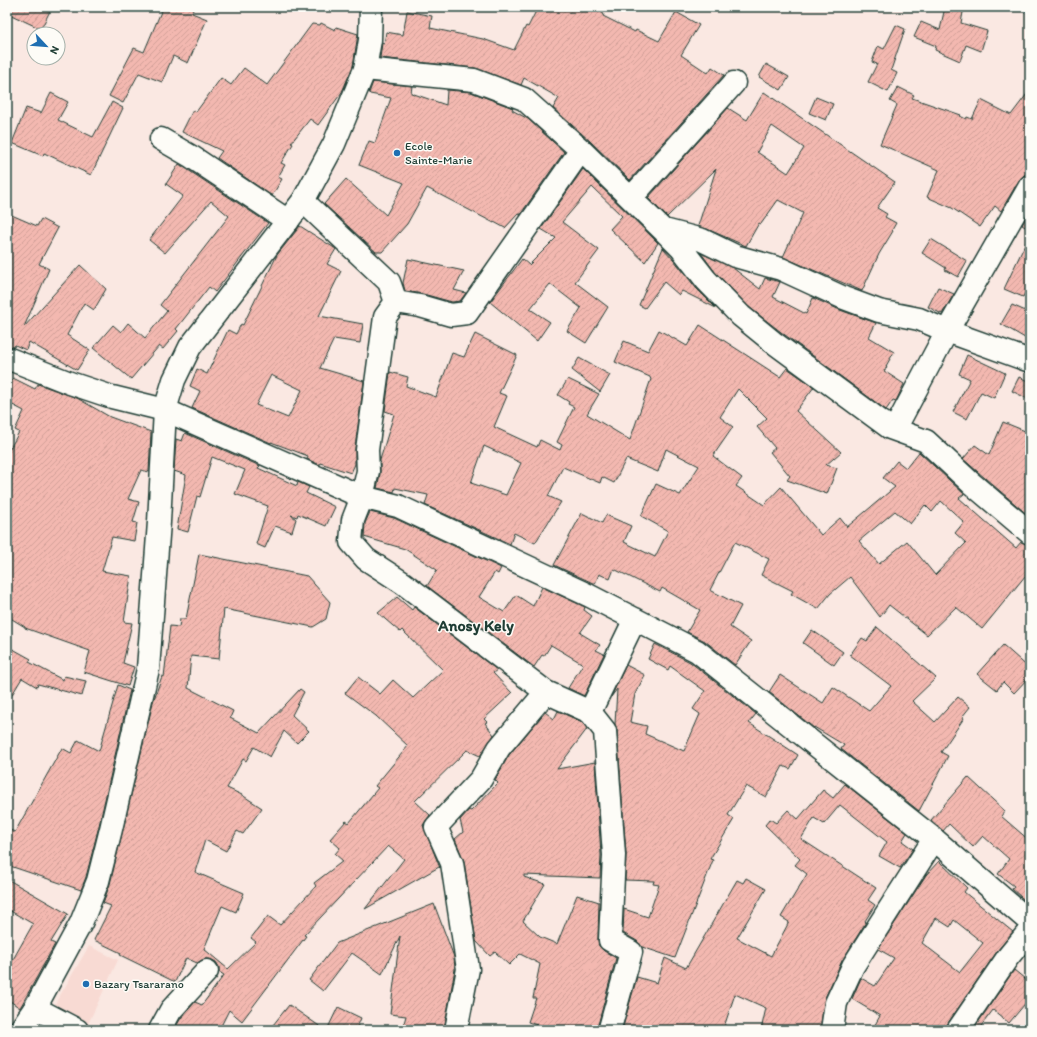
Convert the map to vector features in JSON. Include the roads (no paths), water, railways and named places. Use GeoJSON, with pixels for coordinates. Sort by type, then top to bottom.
{"type":"FeatureCollection","features":[{"type":"Feature","properties":{"kind":"street"},"geometry":{"type":"LineString","coordinates":[[20,1030],[35,1008],[81,923],[98,881],[111,829],[148,669],[165,410],[174,380],[190,347],[303,201],[334,144],[365,69],[370,40],[371,7]]}},
{"type":"Feature","properties":{"kind":"street"},"geometry":{"type":"LineString","coordinates":[[365,69],[474,80],[524,99],[581,150],[631,198],[681,248],[706,280],[741,316],[773,342],[890,428],[926,441],[971,483],[1030,533]]}},
{"type":"Feature","properties":{"kind":"street"},"geometry":{"type":"LineString","coordinates":[[631,198],[734,83]]}},
{"type":"Feature","properties":{"kind":"street"},"geometry":{"type":"LineString","coordinates":[[161,139],[192,157],[288,221]]}},
{"type":"Feature","properties":{"kind":"street"},"geometry":{"type":"LineString","coordinates":[[396,302],[420,306],[451,315],[466,313],[581,150]]}},
{"type":"Feature","properties":{"kind":"street"},"geometry":{"type":"LineString","coordinates":[[895,429],[947,331],[1030,186]]}},
{"type":"Feature","properties":{"kind":"street"},"geometry":{"type":"LineString","coordinates":[[303,201],[389,282],[396,302]]}},
{"type":"Feature","properties":{"kind":"street"},"geometry":{"type":"LineString","coordinates":[[662,230],[702,240],[735,256],[780,269],[844,298],[879,310],[919,319],[947,331],[1030,361]]}},
{"type":"Feature","properties":{"kind":"street"},"geometry":{"type":"LineString","coordinates":[[396,302],[385,317],[367,450],[368,470],[362,497],[352,520],[351,542],[366,559],[403,583],[546,692],[590,712],[605,732],[614,855],[610,940],[631,952],[610,1028]]}},
{"type":"Feature","properties":{"kind":"street"},"geometry":{"type":"LineString","coordinates":[[7,358],[70,383],[112,397],[165,410],[362,497],[398,506],[588,595],[697,651],[934,839],[1030,922]]}},
{"type":"Feature","properties":{"kind":"street"},"geometry":{"type":"LineString","coordinates":[[590,712],[635,619]]}},
{"type":"Feature","properties":{"kind":"street"},"geometry":{"type":"LineString","coordinates":[[456,1030],[468,969],[452,863],[436,827],[481,779],[499,748],[546,692]]}},
{"type":"Feature","properties":{"kind":"street"},"geometry":{"type":"LineString","coordinates":[[832,1030],[836,1003],[853,966],[934,839]]}},
{"type":"Feature","properties":{"kind":"street"},"geometry":{"type":"LineString","coordinates":[[958,1030],[1008,957],[1030,930]]}},
{"type":"Feature","properties":{"kind":"street"},"geometry":{"type":"LineString","coordinates":[[160,1030],[171,1010],[207,971]]}},
{"type":"Feature","properties":{"kind":"street"},"geometry":{"type":"LineString","coordinates":[[35,1008],[77,1030]]}},
{"type":"Feature","properties":{"kind":"waterway"},"geometry":{"type":"LineString","coordinates":[[1024,7],[1030,11]]}},
{"type":"Feature","properties":{"kind":"place","name":"Ecole Sainte-Marie"},"geometry":{"type":"Point","coordinates":[397,153]}},
{"type":"Feature","properties":{"kind":"place","name":"Bazary Tsararano"},"geometry":{"type":"Point","coordinates":[86,984]}},
{"type":"Feature","properties":{"kind":"district","name":"Anosy Kely"},"geometry":{"type":"Point","coordinates":[476,625]}}]}
